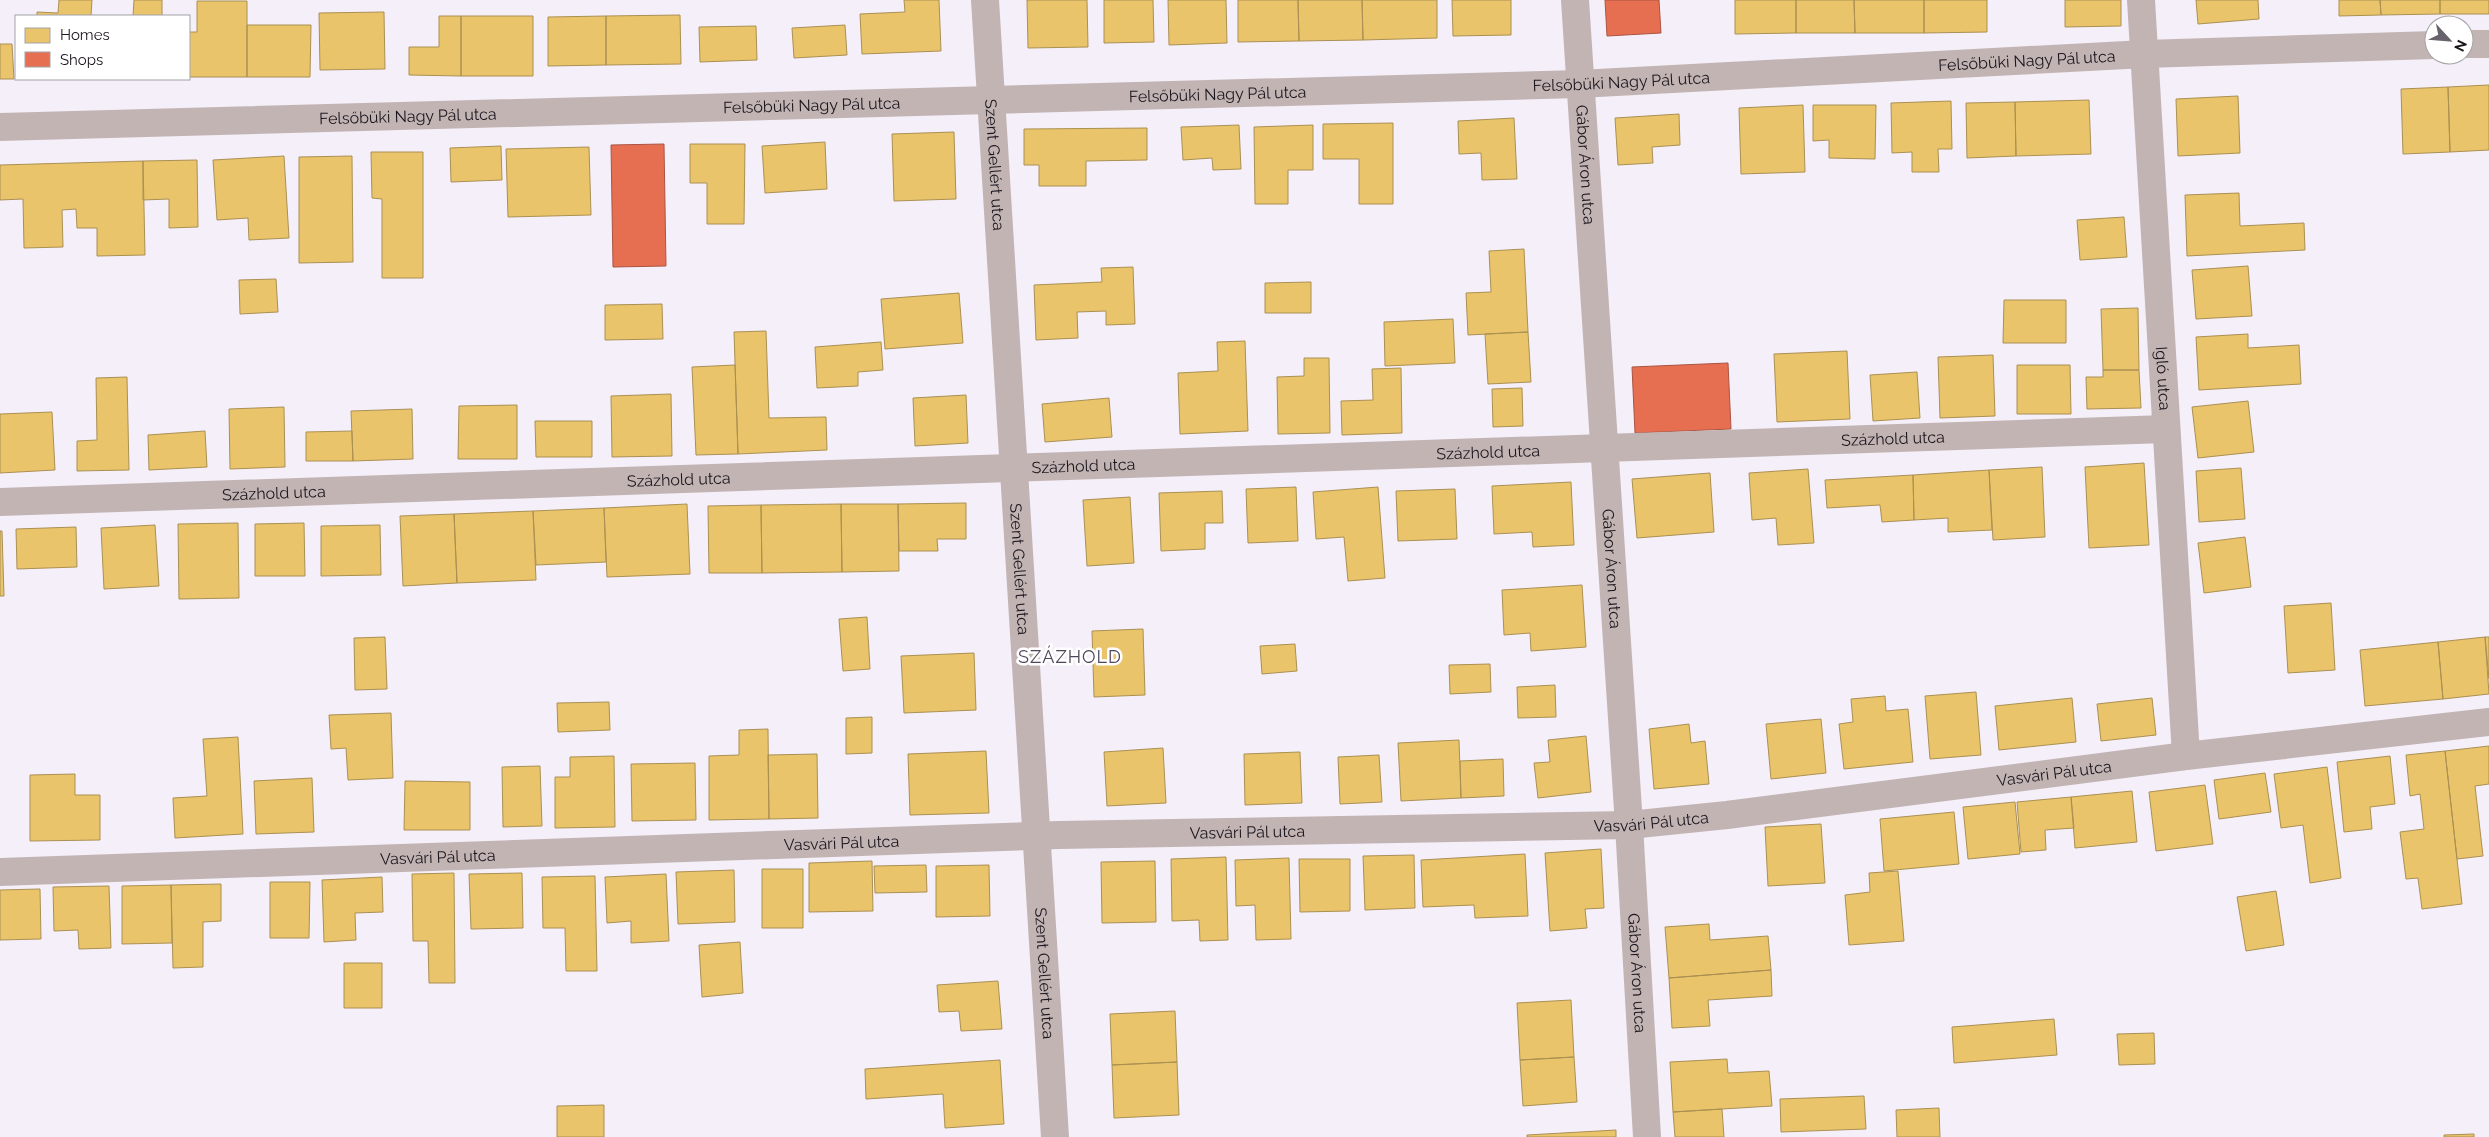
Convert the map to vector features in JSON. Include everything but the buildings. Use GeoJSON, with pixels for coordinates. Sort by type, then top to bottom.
{"type":"FeatureCollection","features":[{"type":"Feature","properties":{"kind":"street","name":"Szent Gellért utca"},"geometry":{"type":"LineString","coordinates":[[985,0],[1035,836],[1042,897],[1055,1137]]}},
{"type":"Feature","properties":{"kind":"street","name":"Gábor Áron utca"},"geometry":{"type":"LineString","coordinates":[[1575,0],[1629,826],[1647,1137]]}},
{"type":"Feature","properties":{"kind":"street","name":"Igló utca"},"geometry":{"type":"LineString","coordinates":[[2141,0],[2186,756]]}},
{"type":"Feature","properties":{"kind":"street"},"geometry":{"type":"LineString","coordinates":[[2474,44],[2489,44]]}},
{"type":"Feature","properties":{"kind":"street","name":"Felsőbüki Nagy Pál utca"},"geometry":{"type":"LineString","coordinates":[[0,127],[1579,84],[2144,54],[2424,45]]}},
{"type":"Feature","properties":{"kind":"street","name":"Százhold utca"},"geometry":{"type":"LineString","coordinates":[[0,502],[2166,429]]}},
{"type":"Feature","properties":{"kind":"street","name":"Vasvári Pál utca"},"geometry":{"type":"LineString","coordinates":[[0,872],[1035,836],[1629,826],[2186,756],[2489,722]]}},
{"type":"Feature","properties":{"kind":"district","name":"SZÁZHOLD"},"geometry":{"type":"Point","coordinates":[1070,656]}}]}
